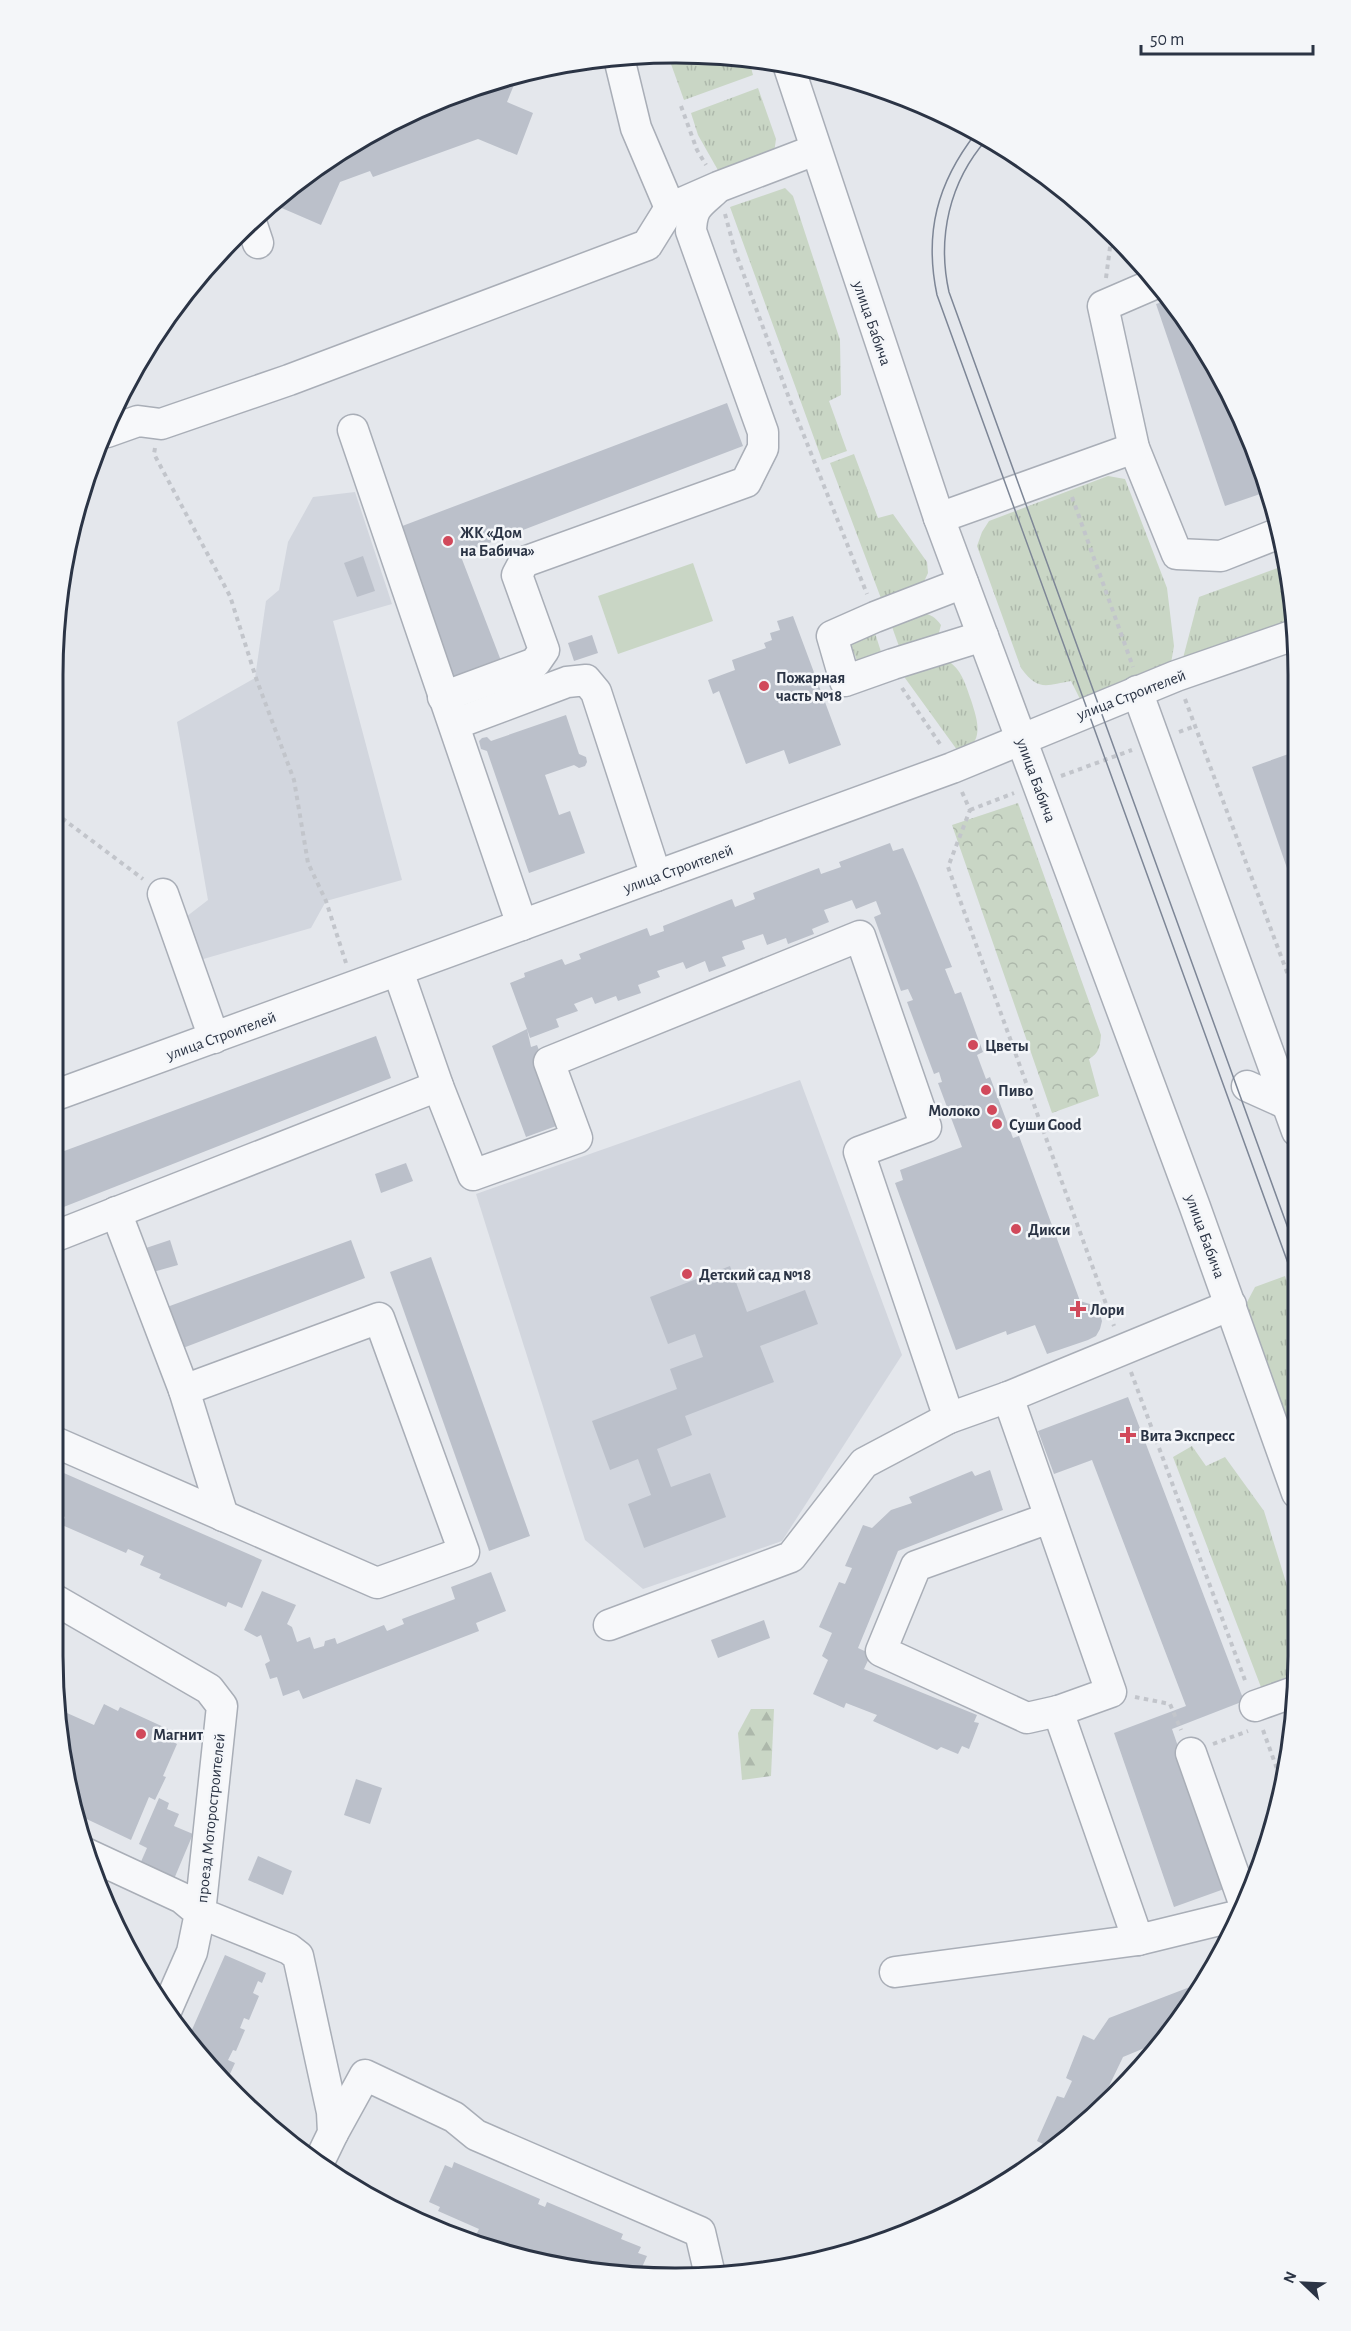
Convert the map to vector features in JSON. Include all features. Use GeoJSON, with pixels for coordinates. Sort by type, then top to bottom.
{"type":"FeatureCollection","features":[{"type":"Feature","properties":{"kind":"street"},"geometry":{"type":"LineString","coordinates":[[621,65],[636,128],[670,208]]}},
{"type":"Feature","properties":{"kind":"street","name":"улица Бабича"},"geometry":{"type":"LineString","coordinates":[[792,74],[939,518],[1231,1305],[1288,1467]]}},
{"type":"Feature","properties":{"kind":"street"},"geometry":{"type":"LineString","coordinates":[[116,428],[140,417],[289,380],[647,245],[670,208],[815,150]]}},
{"type":"Feature","properties":{"kind":"street"},"geometry":{"type":"LineString","coordinates":[[443,697],[535,663],[544,650],[517,575],[524,562],[747,482],[763,448],[763,432],[692,231],[692,214],[699,203],[718,187]]}},
{"type":"Feature","properties":{"kind":"street"},"geometry":{"type":"LineString","coordinates":[[1148,287],[1103,306],[1134,448],[1177,554],[1221,556],[1271,536]]}},
{"type":"Feature","properties":{"kind":"street"},"geometry":{"type":"LineString","coordinates":[[353,430],[522,925]]}},
{"type":"Feature","properties":{"kind":"street"},"geometry":{"type":"LineString","coordinates":[[939,518],[1134,448]]}},
{"type":"Feature","properties":{"kind":"street"},"geometry":{"type":"LineString","coordinates":[[963,583],[831,636],[845,681],[893,663],[983,636]]}},
{"type":"Feature","properties":{"kind":"street","name":"улица Строителей"},"geometry":{"type":"LineString","coordinates":[[63,1092],[952,768],[1139,690],[1287,637]]}},
{"type":"Feature","properties":{"kind":"street"},"geometry":{"type":"LineString","coordinates":[[454,724],[567,682],[585,680],[596,692],[657,876]]}},
{"type":"Feature","properties":{"kind":"street"},"geometry":{"type":"LineString","coordinates":[[1139,690],[1155,741],[1288,1096]]}},
{"type":"Feature","properties":{"kind":"street"},"geometry":{"type":"LineString","coordinates":[[163,894],[214,1038]]}},
{"type":"Feature","properties":{"kind":"street"},"geometry":{"type":"LineString","coordinates":[[398,970],[438,1086],[473,1175],[577,1138],[549,1062],[860,936],[926,1127],[859,1152],[949,1418]]}},
{"type":"Feature","properties":{"kind":"street"},"geometry":{"type":"LineString","coordinates":[[63,1233],[438,1086]]}},
{"type":"Feature","properties":{"kind":"street"},"geometry":{"type":"LineString","coordinates":[[1247,1086],[1288,1109]]}},
{"type":"Feature","properties":{"kind":"street"},"geometry":{"type":"LineString","coordinates":[[116,1212],[184,1390],[223,1516]]}},
{"type":"Feature","properties":{"kind":"street"},"geometry":{"type":"LineString","coordinates":[[609,1625],[791,1557],[864,1463],[949,1418],[1008,1397],[1231,1305]]}},
{"type":"Feature","properties":{"kind":"street"},"geometry":{"type":"LineString","coordinates":[[63,1446],[377,1583],[464,1552],[379,1318],[184,1390]]}},
{"type":"Feature","properties":{"kind":"street"},"geometry":{"type":"LineString","coordinates":[[1008,1397],[1111,1692],[1058,1711],[1027,1718],[881,1651],[916,1566],[1049,1518]]}},
{"type":"Feature","properties":{"kind":"street","name":"проезд Моторостроителей"},"geometry":{"type":"LineString","coordinates":[[63,1604],[208,1689],[222,1706],[200,1913],[289,1949],[298,1956],[332,2112],[333,2133]]}},
{"type":"Feature","properties":{"kind":"street"},"geometry":{"type":"LineString","coordinates":[[1258,1716],[1287,1698]]}},
{"type":"Feature","properties":{"kind":"street"},"geometry":{"type":"LineString","coordinates":[[1058,1711],[1138,1940]]}},
{"type":"Feature","properties":{"kind":"street"},"geometry":{"type":"LineString","coordinates":[[1191,1753],[1232,1911]]}},
{"type":"Feature","properties":{"kind":"street"},"geometry":{"type":"LineString","coordinates":[[100,1862],[182,1898],[200,1913],[192,1952],[170,2002]]}},
{"type":"Feature","properties":{"kind":"street"},"geometry":{"type":"LineString","coordinates":[[895,1972],[1138,1940],[1229,1918]]}},
{"type":"Feature","properties":{"kind":"street"},"geometry":{"type":"LineString","coordinates":[[322,2155],[365,2074],[454,2117],[476,2135],[700,2232],[708,2267]]}},
{"type":"Feature","properties":{"kind":"path"},"geometry":{"type":"LineString","coordinates":[[681,106],[697,150],[718,187],[735,251],[789,398],[875,617]]}},
{"type":"Feature","properties":{"kind":"path"},"geometry":{"type":"LineString","coordinates":[[1103,306],[1111,244]]}},
{"type":"Feature","properties":{"kind":"path"},"geometry":{"type":"LineString","coordinates":[[140,417],[154,454],[230,596],[255,678],[294,780],[308,864],[326,901],[354,987]]}},
{"type":"Feature","properties":{"kind":"path"},"geometry":{"type":"LineString","coordinates":[[1064,473],[1139,690]]}},
{"type":"Feature","properties":{"kind":"path"},"geometry":{"type":"LineString","coordinates":[[893,663],[901,686],[947,755],[970,810],[948,867],[1277,1769]]}},
{"type":"Feature","properties":{"kind":"path"},"geometry":{"type":"LineString","coordinates":[[1176,676],[1288,975]]}},
{"type":"Feature","properties":{"kind":"path"},"geometry":{"type":"LineString","coordinates":[[970,810],[1195,726]]}},
{"type":"Feature","properties":{"kind":"path"},"geometry":{"type":"LineString","coordinates":[[63,820],[163,894]]}},
{"type":"Feature","properties":{"kind":"path"},"geometry":{"type":"LineString","coordinates":[[1111,1692],[1170,1704],[1191,1753],[1258,1716]]}},
{"type":"Feature","properties":{"kind":"shaded area"},"geometry":{"type":"Polygon","coordinates":[[[355,492],[392,604],[333,621],[402,880],[326,901],[311,928],[200,960],[182,920],[208,900],[177,722],[255,678],[266,601],[279,590],[288,542],[313,497],[355,492]]]}},
{"type":"Feature","properties":{"kind":"shaded area","name":"Детский сад №18"},"geometry":{"type":"Polygon","coordinates":[[[800,1080],[902,1355],[782,1541],[643,1589],[585,1540],[476,1194],[800,1080]]]}},
{"type":"Feature","properties":{"kind":"green space"},"geometry":{"type":"Polygon","coordinates":[[[671,63],[751,68],[753,75],[684,100],[671,63]]]}},
{"type":"Feature","properties":{"kind":"green space"},"geometry":{"type":"Polygon","coordinates":[[[758,88],[776,139],[774,153],[719,172],[698,135],[691,113],[758,88]]]}},
{"type":"Feature","properties":{"kind":"green space"},"geometry":{"type":"Polygon","coordinates":[[[785,188],[793,196],[840,340],[841,395],[829,401],[847,451],[822,460],[730,207],[785,188]]]}},
{"type":"Feature","properties":{"kind":"green space"},"geometry":{"type":"Polygon","coordinates":[[[854,454],[878,518],[893,514],[927,562],[928,573],[921,588],[882,601],[830,463],[854,454]]]}},
{"type":"Feature","properties":{"kind":"green space"},"geometry":{"type":"Polygon","coordinates":[[[1108,476],[1125,479],[1167,588],[1174,646],[1170,669],[1081,701],[1071,681],[1049,685],[1038,684],[1021,668],[977,546],[989,521],[1108,476]]]}},
{"type":"Feature","properties":{"kind":"green space"},"geometry":{"type":"Polygon","coordinates":[[[693,563],[713,621],[618,654],[598,596],[693,563]]]}},
{"type":"Feature","properties":{"kind":"green space"},"geometry":{"type":"Polygon","coordinates":[[[1278,568],[1286,622],[1182,662],[1199,597],[1278,568]]]}},
{"type":"Feature","properties":{"kind":"green space"},"geometry":{"type":"Polygon","coordinates":[[[921,613],[932,616],[941,625],[938,636],[901,652],[891,624],[921,613]]]}},
{"type":"Feature","properties":{"kind":"green space"},"geometry":{"type":"Polygon","coordinates":[[[874,630],[883,658],[859,666],[849,640],[874,630]]]}},
{"type":"Feature","properties":{"kind":"green space"},"geometry":{"type":"Polygon","coordinates":[[[947,660],[962,677],[976,716],[978,731],[976,737],[973,744],[960,754],[905,678],[904,670],[947,660]]]}},
{"type":"Feature","properties":{"kind":"green space"},"geometry":{"type":"Polygon","coordinates":[[[1018,803],[1101,1035],[1098,1049],[1089,1059],[1099,1096],[1052,1113],[952,825],[1018,803]]]}},
{"type":"Feature","properties":{"kind":"green space"},"geometry":{"type":"Polygon","coordinates":[[[1285,1276],[1288,1284],[1288,1427],[1245,1306],[1255,1287],[1285,1276]]]}},
{"type":"Feature","properties":{"kind":"green space"},"geometry":{"type":"Polygon","coordinates":[[[1192,1446],[1206,1466],[1225,1457],[1264,1511],[1288,1589],[1287,1687],[1264,1695],[1173,1457],[1192,1446]]]}},
{"type":"Feature","properties":{"kind":"green space"},"geometry":{"type":"Polygon","coordinates":[[[751,1709],[774,1709],[771,1776],[742,1780],[738,1733],[751,1709]]]}},
{"type":"Feature","properties":{"kind":"building"},"geometry":{"type":"Polygon","coordinates":[[[514,85],[507,102],[533,113],[517,155],[478,139],[373,177],[370,171],[340,182],[321,225],[281,208],[335,166],[369,145],[441,110],[514,85]]]}},
{"type":"Feature","properties":{"kind":"building"},"geometry":{"type":"Polygon","coordinates":[[[1161,303],[1185,335],[1206,369],[1241,441],[1260,494],[1225,506],[1156,304],[1161,303]]]}},
{"type":"Feature","properties":{"kind":"building","name":"ЖК «Дом на Бабича»"},"geometry":{"type":"Polygon","coordinates":[[[727,403],[743,446],[460,554],[503,666],[456,683],[397,528],[727,403]]]}},
{"type":"Feature","properties":{"kind":"building"},"geometry":{"type":"Polygon","coordinates":[[[363,556],[375,591],[357,597],[344,563],[363,556]]]}},
{"type":"Feature","properties":{"kind":"building","name":"Пожарная часть №18"},"geometry":{"type":"Polygon","coordinates":[[[793,616],[841,745],[789,764],[784,750],[746,764],[719,691],[713,694],[708,680],[735,670],[732,660],[766,648],[764,643],[772,640],[770,633],[780,630],[777,621],[793,616]]]}},
{"type":"Feature","properties":{"kind":"building"},"geometry":{"type":"Polygon","coordinates":[[[592,635],[598,653],[574,661],[568,643],[592,635]]]}},
{"type":"Feature","properties":{"kind":"building"},"geometry":{"type":"Polygon","coordinates":[[[566,715],[579,754],[586,757],[587,762],[585,766],[579,768],[574,765],[545,775],[559,815],[570,811],[585,853],[529,873],[487,751],[481,749],[479,741],[487,737],[491,741],[566,715]]]}},
{"type":"Feature","properties":{"kind":"building"},"geometry":{"type":"Polygon","coordinates":[[[1288,754],[1288,871],[1252,767],[1288,754]]]}},
{"type":"Feature","properties":{"kind":"building"},"geometry":{"type":"Polygon","coordinates":[[[890,843],[893,851],[903,848],[952,967],[945,969],[955,994],[961,992],[983,1052],[977,1055],[986,1079],[990,1077],[1013,1138],[1019,1136],[1080,1301],[1093,1305],[1100,1314],[1102,1321],[1096,1336],[1047,1354],[1035,1325],[1007,1335],[1006,1331],[956,1350],[895,1183],[903,1180],[900,1170],[962,1147],[938,1083],[942,1082],[939,1072],[934,1074],[907,1002],[913,1000],[908,989],[901,991],[874,917],[881,914],[876,901],[856,909],[852,900],[824,910],[829,922],[812,929],[814,934],[788,944],[786,938],[767,945],[763,934],[742,941],[745,949],[722,957],[726,966],[709,972],[705,961],[686,969],[683,962],[657,971],[660,977],[638,985],[641,993],[618,1001],[616,996],[595,1004],[592,997],[574,1004],[578,1011],[556,1019],[559,1027],[530,1038],[510,983],[525,977],[524,973],[562,959],[565,965],[581,959],[579,954],[647,928],[650,936],[664,931],[663,926],[732,899],[735,907],[755,899],[753,893],[819,868],[821,874],[841,867],[839,862],[890,843]]]}},
{"type":"Feature","properties":{"kind":"building"},"geometry":{"type":"Polygon","coordinates":[[[527,1029],[531,1047],[537,1045],[563,1114],[559,1125],[526,1137],[492,1046],[527,1029]]]}},
{"type":"Feature","properties":{"kind":"building"},"geometry":{"type":"Polygon","coordinates":[[[376,1036],[391,1078],[63,1207],[63,1151],[376,1036]]]}},
{"type":"Feature","properties":{"kind":"building"},"geometry":{"type":"Polygon","coordinates":[[[406,1163],[413,1181],[381,1193],[375,1174],[406,1163]]]}},
{"type":"Feature","properties":{"kind":"building"},"geometry":{"type":"Polygon","coordinates":[[[170,1240],[178,1265],[153,1272],[146,1248],[170,1240]]]}},
{"type":"Feature","properties":{"kind":"building"},"geometry":{"type":"Polygon","coordinates":[[[351,1240],[365,1278],[183,1348],[167,1307],[351,1240]]]}},
{"type":"Feature","properties":{"kind":"building"},"geometry":{"type":"Polygon","coordinates":[[[431,1257],[530,1536],[489,1551],[390,1272],[431,1257]]]}},
{"type":"Feature","properties":{"kind":"building"},"geometry":{"type":"Polygon","coordinates":[[[730,1266],[747,1312],[805,1290],[818,1324],[760,1346],[774,1382],[685,1416],[692,1435],[657,1449],[671,1487],[710,1473],[726,1517],[644,1548],[628,1504],[651,1495],[638,1459],[610,1470],[592,1421],[677,1389],[670,1369],[703,1357],[695,1334],[668,1344],[650,1297],[730,1266]]]}},
{"type":"Feature","properties":{"kind":"building"},"geometry":{"type":"Polygon","coordinates":[[[1128,1397],[1244,1701],[1172,1729],[1227,1888],[1174,1907],[1114,1733],[1186,1706],[1092,1460],[1054,1474],[1038,1431],[1128,1397]]]}},
{"type":"Feature","properties":{"kind":"building"},"geometry":{"type":"Polygon","coordinates":[[[990,1470],[1003,1510],[898,1551],[858,1648],[871,1654],[864,1669],[977,1715],[974,1722],[979,1723],[969,1749],[962,1746],[958,1754],[941,1747],[937,1750],[873,1721],[877,1715],[846,1703],[844,1708],[813,1694],[828,1660],[822,1656],[832,1633],[819,1627],[839,1582],[845,1584],[852,1568],[845,1566],[863,1525],[872,1528],[891,1510],[912,1503],[909,1497],[972,1471],[975,1476],[990,1470]]]}},
{"type":"Feature","properties":{"kind":"building"},"geometry":{"type":"Polygon","coordinates":[[[63,1473],[262,1560],[242,1608],[228,1602],[226,1607],[159,1578],[161,1574],[140,1565],[144,1556],[128,1549],[126,1553],[63,1525],[65,1517],[63,1516],[63,1473]]]}},
{"type":"Feature","properties":{"kind":"building"},"geometry":{"type":"Polygon","coordinates":[[[491,1572],[506,1611],[476,1623],[479,1631],[303,1699],[299,1690],[283,1696],[277,1677],[270,1679],[265,1664],[270,1661],[261,1635],[257,1637],[244,1630],[262,1591],[296,1605],[287,1624],[292,1627],[297,1642],[310,1637],[314,1649],[324,1646],[325,1641],[335,1638],[337,1644],[384,1625],[387,1631],[404,1624],[402,1619],[455,1599],[451,1587],[491,1572]]]}},
{"type":"Feature","properties":{"kind":"building"},"geometry":{"type":"Polygon","coordinates":[[[764,1620],[770,1638],[718,1658],[711,1640],[764,1620]]]}},
{"type":"Feature","properties":{"kind":"building"},"geometry":{"type":"Polygon","coordinates":[[[104,1704],[118,1711],[120,1707],[168,1729],[164,1737],[177,1744],[163,1776],[166,1777],[155,1800],[149,1797],[131,1840],[85,1818],[75,1775],[66,1712],[94,1725],[104,1704]]]}},
{"type":"Feature","properties":{"kind":"building"},"geometry":{"type":"Polygon","coordinates":[[[356,1779],[382,1788],[370,1824],[344,1815],[356,1779]]]}},
{"type":"Feature","properties":{"kind":"building"},"geometry":{"type":"Polygon","coordinates":[[[159,1798],[169,1803],[167,1809],[179,1814],[174,1826],[193,1834],[174,1879],[140,1864],[147,1848],[139,1844],[159,1798]]]}},
{"type":"Feature","properties":{"kind":"building"},"geometry":{"type":"Polygon","coordinates":[[[258,1856],[292,1871],[283,1895],[248,1880],[258,1856]]]}},
{"type":"Feature","properties":{"kind":"building"},"geometry":{"type":"Polygon","coordinates":[[[225,1955],[266,1973],[262,1983],[258,1981],[253,1993],[259,1996],[249,2020],[244,2018],[240,2028],[245,2030],[236,2051],[233,2050],[228,2060],[235,2063],[229,2075],[192,2030],[225,1955]]]}},
{"type":"Feature","properties":{"kind":"building"},"geometry":{"type":"Polygon","coordinates":[[[1191,1987],[1145,2048],[1123,2057],[1107,2091],[1044,2144],[1037,2141],[1057,2096],[1064,2098],[1072,2081],[1066,2078],[1083,2035],[1094,2040],[1109,2018],[1191,1987]]]}},
{"type":"Feature","properties":{"kind":"building"},"geometry":{"type":"Polygon","coordinates":[[[454,2162],[540,2199],[538,2204],[545,2207],[547,2202],[623,2234],[621,2239],[641,2247],[638,2253],[647,2256],[642,2267],[556,2256],[476,2234],[479,2229],[438,2211],[440,2207],[429,2202],[445,2165],[452,2168],[454,2162]]]}},
{"type":"Feature","properties":{"kind":"tram line"},"geometry":{"type":"LineString","coordinates":[[972,139],[952,171],[937,210],[932,251],[937,295],[1288,1263]]}},
{"type":"Feature","properties":{"kind":"tram line"},"geometry":{"type":"LineString","coordinates":[[982,145],[963,173],[949,211],[945,251],[949,292],[1288,1228]]}},
{"type":"Feature","properties":{"kind":"place","name":"ЖК «Дом на Бабича»"},"geometry":{"type":"Point","coordinates":[448,541]}},
{"type":"Feature","properties":{"kind":"place","name":"Пожарная часть №18"},"geometry":{"type":"Point","coordinates":[764,686]}},
{"type":"Feature","properties":{"kind":"place","name":"Цветы"},"geometry":{"type":"Point","coordinates":[973,1045]}},
{"type":"Feature","properties":{"kind":"place","name":"Пиво"},"geometry":{"type":"Point","coordinates":[986,1090]}},
{"type":"Feature","properties":{"kind":"place","name":"Молоко"},"geometry":{"type":"Point","coordinates":[992,1110]}},
{"type":"Feature","properties":{"kind":"place","name":"Суши Good"},"geometry":{"type":"Point","coordinates":[997,1124]}},
{"type":"Feature","properties":{"kind":"place","name":"Дикси"},"geometry":{"type":"Point","coordinates":[1016,1229]}},
{"type":"Feature","properties":{"kind":"place","name":"Детский сад №18"},"geometry":{"type":"Point","coordinates":[687,1274]}},
{"type":"Feature","properties":{"kind":"place","name":"Лори"},"geometry":{"type":"Point","coordinates":[1078,1309]}},
{"type":"Feature","properties":{"kind":"place","name":"Вита Экспресс"},"geometry":{"type":"Point","coordinates":[1128,1435]}},
{"type":"Feature","properties":{"kind":"place","name":"Магнит"},"geometry":{"type":"Point","coordinates":[141,1734]}}]}
